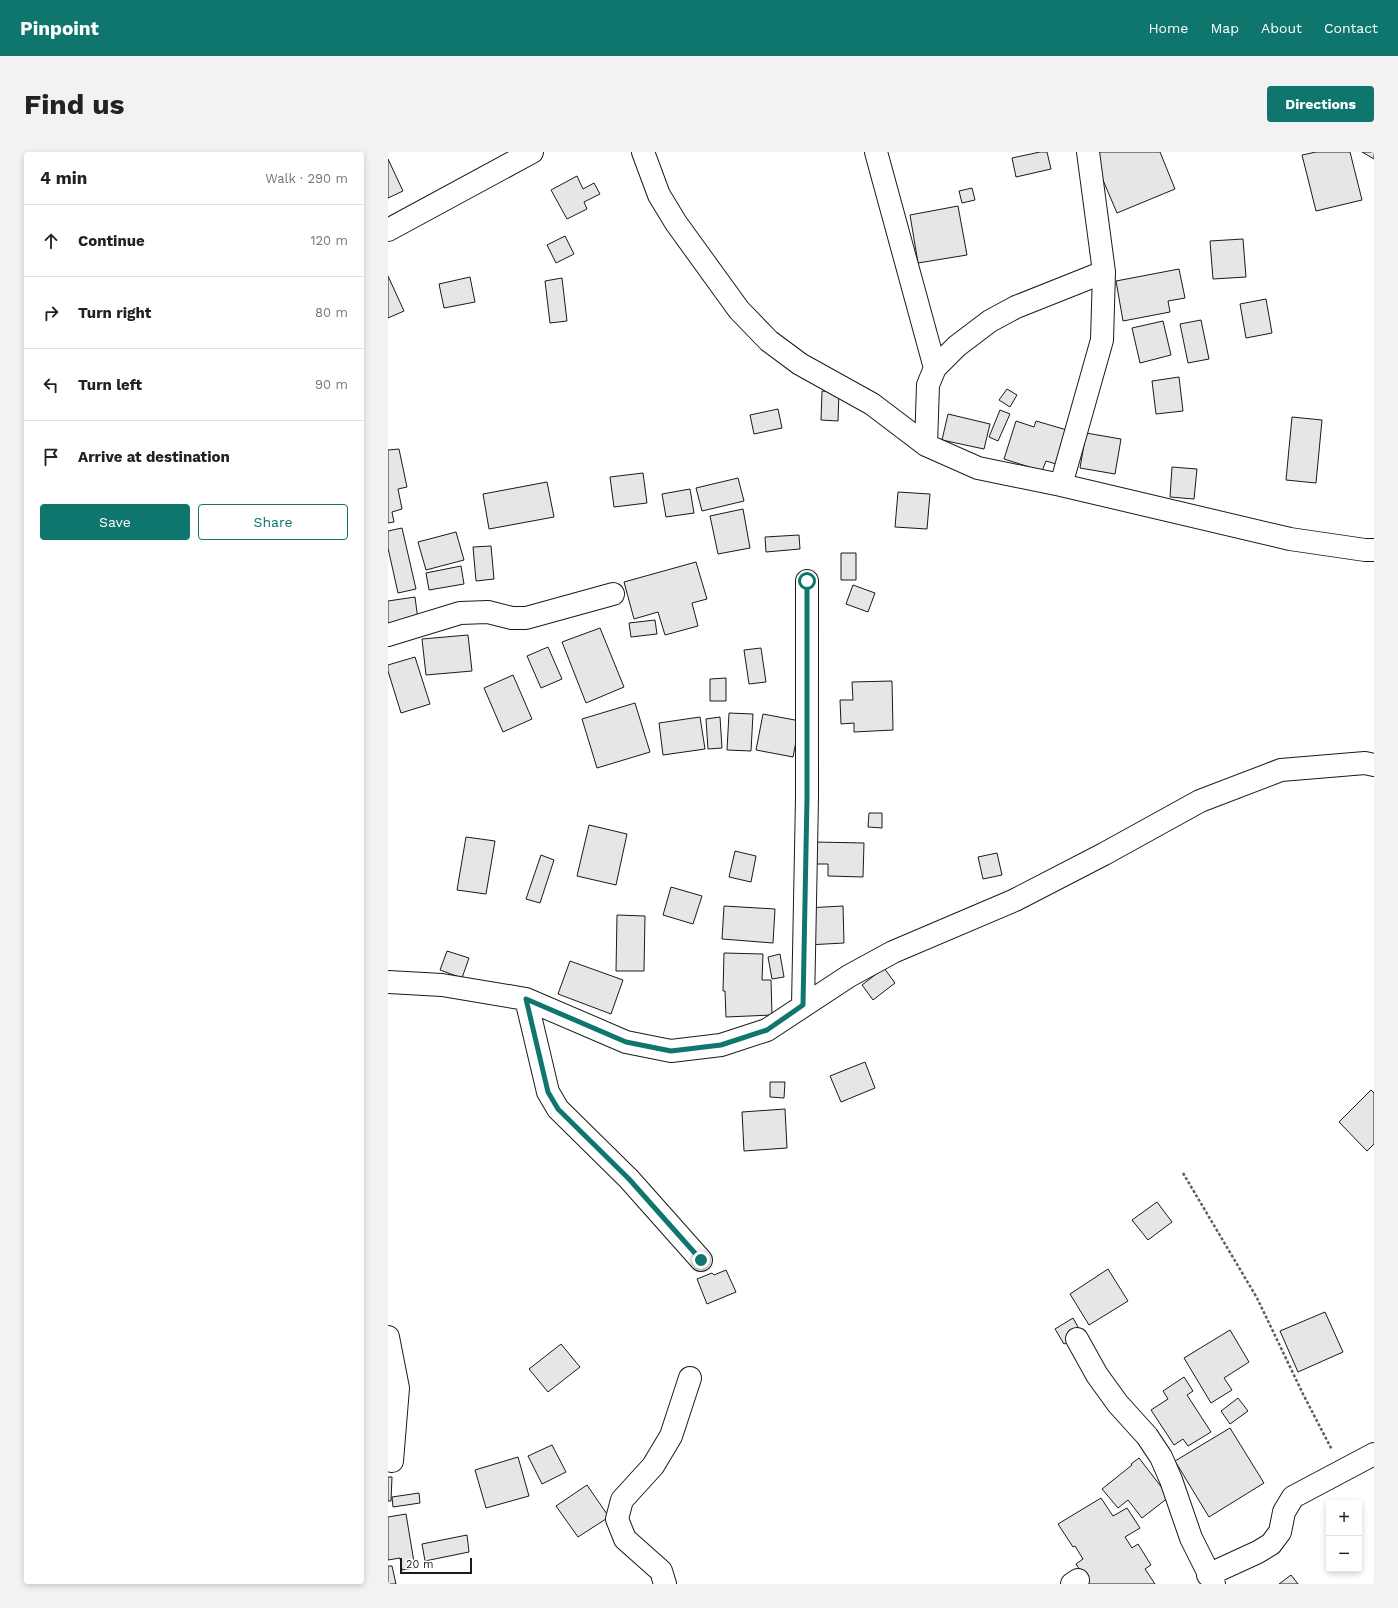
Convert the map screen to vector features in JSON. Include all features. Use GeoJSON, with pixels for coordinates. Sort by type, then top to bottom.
{"type":"FeatureCollection","features":[{"type":"Feature","properties":{"kind":"street"},"geometry":{"type":"LineString","coordinates":[[388,230],[532,152]]}},
{"type":"Feature","properties":{"kind":"street"},"geometry":{"type":"LineString","coordinates":[[643,152],[659,194],[676,223],[739,310],[769,342],[800,364],[872,404],[926,445],[978,468],[1061,485],[1290,539],[1374,550]]}},
{"type":"Feature","properties":{"kind":"street"},"geometry":{"type":"LineString","coordinates":[[876,152],[935,368]]}},
{"type":"Feature","properties":{"kind":"street"},"geometry":{"type":"LineString","coordinates":[[1061,485],[1102,340],[1104,272],[1088,152]]}},
{"type":"Feature","properties":{"kind":"street"},"geometry":{"type":"LineString","coordinates":[[926,445],[928,385],[935,368],[957,346],[990,321],[1016,307],[1104,272]]}},
{"type":"Feature","properties":{"kind":"street"},"geometry":{"type":"LineString","coordinates":[[803,1005],[807,798],[807,581]]}},
{"type":"Feature","properties":{"kind":"street"},"geometry":{"type":"LineString","coordinates":[[388,635],[460,613],[488,612],[512,618],[526,618],[613,594]]}},
{"type":"Feature","properties":{"kind":"street"},"geometry":{"type":"LineString","coordinates":[[388,982],[442,985],[526,999],[626,1042],[671,1051],[721,1045],[767,1030],[849,976],[893,952],[1015,900],[1104,854],[1200,801],[1281,770],[1365,763],[1374,764]]}},
{"type":"Feature","properties":{"kind":"street"},"geometry":{"type":"LineString","coordinates":[[526,999],[548,1092],[558,1109],[629,1179],[701,1260]]}},
{"type":"Feature","properties":{"kind":"street"},"geometry":{"type":"LineString","coordinates":[[388,1337],[398,1388],[392,1460]]}},
{"type":"Feature","properties":{"kind":"street"},"geometry":{"type":"LineString","coordinates":[[1077,1339],[1097,1375],[1118,1404],[1147,1436],[1161,1457],[1171,1480],[1191,1538],[1211,1579],[1271,1544],[1280,1532],[1284,1512],[1293,1496],[1374,1454]]}},
{"type":"Feature","properties":{"kind":"street"},"geometry":{"type":"LineString","coordinates":[[665,1584],[661,1571],[625,1539],[617,1519],[622,1500],[653,1466],[671,1436],[690,1378]]}},
{"type":"Feature","properties":{"kind":"path"},"geometry":{"type":"LineString","coordinates":[[1183,1174],[1257,1298],[1303,1394],[1343,1470]]}},
{"type":"Feature","properties":{"kind":"building"},"geometry":{"type":"Polygon","coordinates":[[[1047,152],[1051,169],[1016,177],[1012,158],[1047,152]]]}},
{"type":"Feature","properties":{"kind":"building"},"geometry":{"type":"Polygon","coordinates":[[[1091,152],[1160,152],[1175,189],[1117,213],[1091,152]]]}},
{"type":"Feature","properties":{"kind":"building"},"geometry":{"type":"Polygon","coordinates":[[[1316,152],[1350,152],[1362,200],[1316,211],[1302,155],[1316,152]]]}},
{"type":"Feature","properties":{"kind":"building"},"geometry":{"type":"Polygon","coordinates":[[[1362,152],[1374,152],[1374,159],[1362,152]]]}},
{"type":"Feature","properties":{"kind":"building"},"geometry":{"type":"Polygon","coordinates":[[[388,159],[403,191],[388,198],[388,159]]]}},
{"type":"Feature","properties":{"kind":"building"},"geometry":{"type":"Polygon","coordinates":[[[577,176],[583,189],[594,183],[600,194],[584,202],[587,209],[567,219],[551,190],[577,176]]]}},
{"type":"Feature","properties":{"kind":"building"},"geometry":{"type":"Polygon","coordinates":[[[972,188],[975,200],[962,203],[959,191],[972,188]]]}},
{"type":"Feature","properties":{"kind":"building"},"geometry":{"type":"Polygon","coordinates":[[[958,206],[967,255],[918,263],[910,215],[958,206]]]}},
{"type":"Feature","properties":{"kind":"building"},"geometry":{"type":"Polygon","coordinates":[[[565,236],[574,254],[556,263],[547,245],[565,236]]]}},
{"type":"Feature","properties":{"kind":"building"},"geometry":{"type":"Polygon","coordinates":[[[1243,239],[1246,277],[1213,279],[1210,241],[1243,239]]]}},
{"type":"Feature","properties":{"kind":"building"},"geometry":{"type":"Polygon","coordinates":[[[1179,269],[1185,298],[1168,301],[1170,312],[1123,321],[1116,281],[1179,269]]]}},
{"type":"Feature","properties":{"kind":"building"},"geometry":{"type":"Polygon","coordinates":[[[388,276],[404,311],[388,318],[388,276]]]}},
{"type":"Feature","properties":{"kind":"building"},"geometry":{"type":"Polygon","coordinates":[[[470,277],[475,302],[444,308],[439,284],[470,277]]]}},
{"type":"Feature","properties":{"kind":"building"},"geometry":{"type":"Polygon","coordinates":[[[562,278],[567,321],[550,323],[545,281],[562,278]]]}},
{"type":"Feature","properties":{"kind":"building"},"geometry":{"type":"Polygon","coordinates":[[[1266,299],[1272,333],[1246,338],[1240,304],[1266,299]]]}},
{"type":"Feature","properties":{"kind":"building"},"geometry":{"type":"Polygon","coordinates":[[[1201,320],[1209,359],[1188,363],[1180,324],[1201,320]]]}},
{"type":"Feature","properties":{"kind":"building"},"geometry":{"type":"Polygon","coordinates":[[[1163,321],[1171,355],[1140,363],[1132,328],[1163,321]]]}},
{"type":"Feature","properties":{"kind":"building"},"geometry":{"type":"Polygon","coordinates":[[[1179,377],[1183,411],[1156,414],[1152,381],[1179,377]]]}},
{"type":"Feature","properties":{"kind":"building"},"geometry":{"type":"Polygon","coordinates":[[[1007,389],[1017,395],[1010,407],[999,400],[1007,389]]]}},
{"type":"Feature","properties":{"kind":"building"},"geometry":{"type":"Polygon","coordinates":[[[822,391],[839,392],[838,421],[821,420],[822,391]]]}},
{"type":"Feature","properties":{"kind":"building"},"geometry":{"type":"Polygon","coordinates":[[[778,409],[782,428],[754,434],[750,415],[778,409]]]}},
{"type":"Feature","properties":{"kind":"building"},"geometry":{"type":"Polygon","coordinates":[[[1000,410],[1010,414],[998,441],[989,437],[1000,410]]]}},
{"type":"Feature","properties":{"kind":"building"},"geometry":{"type":"Polygon","coordinates":[[[948,414],[990,424],[984,449],[942,440],[948,414]]]}},
{"type":"Feature","properties":{"kind":"building"},"geometry":{"type":"Polygon","coordinates":[[[1292,417],[1322,420],[1316,483],[1286,480],[1292,417]]]}},
{"type":"Feature","properties":{"kind":"building"},"geometry":{"type":"Polygon","coordinates":[[[1016,421],[1034,427],[1036,421],[1067,430],[1056,464],[1046,461],[1042,471],[1004,459],[1016,421]]]}},
{"type":"Feature","properties":{"kind":"building"},"geometry":{"type":"Polygon","coordinates":[[[1086,433],[1121,439],[1115,474],[1080,468],[1086,433]]]}},
{"type":"Feature","properties":{"kind":"building"},"geometry":{"type":"Polygon","coordinates":[[[399,449],[407,487],[398,489],[402,509],[392,512],[394,522],[388,523],[388,450],[399,449]]]}},
{"type":"Feature","properties":{"kind":"building"},"geometry":{"type":"Polygon","coordinates":[[[1172,467],[1197,469],[1194,499],[1170,497],[1172,467]]]}},
{"type":"Feature","properties":{"kind":"building"},"geometry":{"type":"Polygon","coordinates":[[[643,473],[647,503],[614,507],[610,477],[643,473]]]}},
{"type":"Feature","properties":{"kind":"building"},"geometry":{"type":"Polygon","coordinates":[[[738,478],[744,501],[702,511],[696,488],[738,478]]]}},
{"type":"Feature","properties":{"kind":"building"},"geometry":{"type":"Polygon","coordinates":[[[547,482],[554,517],[489,529],[483,494],[547,482]]]}},
{"type":"Feature","properties":{"kind":"building"},"geometry":{"type":"Polygon","coordinates":[[[690,489],[694,513],[666,517],[662,494],[690,489]]]}},
{"type":"Feature","properties":{"kind":"building"},"geometry":{"type":"Polygon","coordinates":[[[898,492],[930,494],[927,529],[895,527],[898,492]]]}},
{"type":"Feature","properties":{"kind":"building"},"geometry":{"type":"Polygon","coordinates":[[[743,509],[750,548],[718,554],[710,516],[743,509]]]}},
{"type":"Feature","properties":{"kind":"building"},"geometry":{"type":"Polygon","coordinates":[[[402,528],[416,589],[398,593],[388,548],[388,531],[402,528]]]}},
{"type":"Feature","properties":{"kind":"building"},"geometry":{"type":"Polygon","coordinates":[[[456,532],[464,560],[426,570],[418,542],[456,532]]]}},
{"type":"Feature","properties":{"kind":"building"},"geometry":{"type":"Polygon","coordinates":[[[799,535],[800,549],[766,552],[765,537],[799,535]]]}},
{"type":"Feature","properties":{"kind":"building"},"geometry":{"type":"Polygon","coordinates":[[[491,546],[494,579],[476,581],[473,547],[491,546]]]}},
{"type":"Feature","properties":{"kind":"building"},"geometry":{"type":"Polygon","coordinates":[[[841,553],[856,553],[856,580],[841,580],[841,553]]]}},
{"type":"Feature","properties":{"kind":"building"},"geometry":{"type":"Polygon","coordinates":[[[696,562],[707,599],[692,603],[698,626],[665,635],[658,612],[634,619],[624,582],[696,562]]]}},
{"type":"Feature","properties":{"kind":"building"},"geometry":{"type":"Polygon","coordinates":[[[461,566],[464,584],[429,590],[426,573],[461,566]]]}},
{"type":"Feature","properties":{"kind":"building"},"geometry":{"type":"Polygon","coordinates":[[[853,585],[875,593],[868,612],[846,604],[853,585]]]}},
{"type":"Feature","properties":{"kind":"building"},"geometry":{"type":"Polygon","coordinates":[[[415,597],[418,620],[388,634],[388,601],[415,597]]]}},
{"type":"Feature","properties":{"kind":"building"},"geometry":{"type":"Polygon","coordinates":[[[655,620],[657,634],[631,637],[629,623],[655,620]]]}},
{"type":"Feature","properties":{"kind":"building"},"geometry":{"type":"Polygon","coordinates":[[[600,628],[624,687],[586,703],[562,642],[600,628]]]}},
{"type":"Feature","properties":{"kind":"building"},"geometry":{"type":"Polygon","coordinates":[[[468,635],[472,671],[426,675],[422,639],[468,635]]]}},
{"type":"Feature","properties":{"kind":"building"},"geometry":{"type":"Polygon","coordinates":[[[548,647],[562,679],[541,688],[527,656],[548,647]]]}},
{"type":"Feature","properties":{"kind":"building"},"geometry":{"type":"Polygon","coordinates":[[[761,648],[766,682],[749,684],[744,650],[761,648]]]}},
{"type":"Feature","properties":{"kind":"building"},"geometry":{"type":"Polygon","coordinates":[[[415,657],[430,704],[401,713],[388,671],[388,665],[415,657]]]}},
{"type":"Feature","properties":{"kind":"building"},"geometry":{"type":"Polygon","coordinates":[[[513,675],[532,719],[503,732],[484,688],[513,675]]]}},
{"type":"Feature","properties":{"kind":"building"},"geometry":{"type":"Polygon","coordinates":[[[726,678],[726,701],[710,701],[710,679],[726,678]]]}},
{"type":"Feature","properties":{"kind":"building"},"geometry":{"type":"Polygon","coordinates":[[[892,681],[893,730],[854,732],[854,723],[841,724],[840,700],[853,700],[852,682],[892,681]]]}},
{"type":"Feature","properties":{"kind":"building"},"geometry":{"type":"Polygon","coordinates":[[[635,703],[650,752],[597,768],[582,719],[635,703]]]}},
{"type":"Feature","properties":{"kind":"building"},"geometry":{"type":"Polygon","coordinates":[[[729,713],[753,714],[751,751],[727,750],[729,713]]]}},
{"type":"Feature","properties":{"kind":"building"},"geometry":{"type":"Polygon","coordinates":[[[763,714],[800,721],[793,757],[756,750],[763,714]]]}},
{"type":"Feature","properties":{"kind":"building"},"geometry":{"type":"Polygon","coordinates":[[[700,717],[705,749],[663,755],[659,723],[700,717]]]}},
{"type":"Feature","properties":{"kind":"building"},"geometry":{"type":"Polygon","coordinates":[[[720,717],[722,748],[708,749],[706,719],[720,717]]]}},
{"type":"Feature","properties":{"kind":"building"},"geometry":{"type":"Polygon","coordinates":[[[869,813],[882,813],[882,828],[868,827],[869,813]]]}},
{"type":"Feature","properties":{"kind":"building"},"geometry":{"type":"Polygon","coordinates":[[[589,825],[627,834],[616,885],[577,876],[589,825]]]}},
{"type":"Feature","properties":{"kind":"building"},"geometry":{"type":"Polygon","coordinates":[[[466,837],[495,841],[486,894],[457,890],[466,837]]]}},
{"type":"Feature","properties":{"kind":"building"},"geometry":{"type":"Polygon","coordinates":[[[815,842],[864,843],[863,877],[828,876],[828,864],[815,864],[815,842]]]}},
{"type":"Feature","properties":{"kind":"building"},"geometry":{"type":"Polygon","coordinates":[[[735,851],[756,856],[751,882],[729,877],[735,851]]]}},
{"type":"Feature","properties":{"kind":"building"},"geometry":{"type":"Polygon","coordinates":[[[997,853],[1002,875],[983,879],[978,857],[997,853]]]}},
{"type":"Feature","properties":{"kind":"building"},"geometry":{"type":"Polygon","coordinates":[[[541,855],[554,860],[540,903],[526,899],[541,855]]]}},
{"type":"Feature","properties":{"kind":"building"},"geometry":{"type":"Polygon","coordinates":[[[671,887],[702,896],[693,924],[663,915],[671,887]]]}},
{"type":"Feature","properties":{"kind":"building"},"geometry":{"type":"Polygon","coordinates":[[[724,906],[775,909],[773,943],[722,939],[724,906]]]}},
{"type":"Feature","properties":{"kind":"building"},"geometry":{"type":"Polygon","coordinates":[[[843,906],[844,943],[807,945],[806,908],[843,906]]]}},
{"type":"Feature","properties":{"kind":"building"},"geometry":{"type":"Polygon","coordinates":[[[617,915],[645,916],[644,971],[616,971],[617,915]]]}},
{"type":"Feature","properties":{"kind":"building"},"geometry":{"type":"Polygon","coordinates":[[[447,951],[469,958],[462,978],[440,970],[447,951]]]}},
{"type":"Feature","properties":{"kind":"building"},"geometry":{"type":"Polygon","coordinates":[[[724,953],[763,954],[762,980],[771,980],[772,1015],[726,1017],[725,991],[723,991],[724,953]]]}},
{"type":"Feature","properties":{"kind":"building"},"geometry":{"type":"Polygon","coordinates":[[[780,954],[784,977],[772,979],[768,957],[780,954]]]}},
{"type":"Feature","properties":{"kind":"building"},"geometry":{"type":"Polygon","coordinates":[[[570,961],[623,980],[611,1014],[558,994],[570,961]]]}},
{"type":"Feature","properties":{"kind":"building"},"geometry":{"type":"Polygon","coordinates":[[[884,968],[895,983],[873,1000],[862,985],[884,968]]]}},
{"type":"Feature","properties":{"kind":"building"},"geometry":{"type":"Polygon","coordinates":[[[865,1062],[875,1088],[841,1102],[830,1076],[865,1062]]]}},
{"type":"Feature","properties":{"kind":"building"},"geometry":{"type":"Polygon","coordinates":[[[770,1082],[785,1082],[784,1098],[770,1097],[770,1082]]]}},
{"type":"Feature","properties":{"kind":"building"},"geometry":{"type":"Polygon","coordinates":[[[1371,1090],[1374,1093],[1374,1144],[1367,1151],[1339,1122],[1371,1090]]]}},
{"type":"Feature","properties":{"kind":"building"},"geometry":{"type":"Polygon","coordinates":[[[785,1109],[787,1148],[744,1151],[742,1112],[785,1109]]]}},
{"type":"Feature","properties":{"kind":"building"},"geometry":{"type":"Polygon","coordinates":[[[1157,1202],[1172,1222],[1148,1240],[1132,1220],[1157,1202]]]}},
{"type":"Feature","properties":{"kind":"building"},"geometry":{"type":"Polygon","coordinates":[[[1108,1269],[1128,1301],[1089,1325],[1070,1294],[1108,1269]]]}},
{"type":"Feature","properties":{"kind":"building"},"geometry":{"type":"Polygon","coordinates":[[[726,1270],[736,1292],[707,1304],[697,1279],[712,1273],[714,1275],[726,1270]]]}},
{"type":"Feature","properties":{"kind":"building"},"geometry":{"type":"Polygon","coordinates":[[[1325,1312],[1343,1352],[1298,1372],[1280,1331],[1325,1312]]]}},
{"type":"Feature","properties":{"kind":"building"},"geometry":{"type":"Polygon","coordinates":[[[1073,1318],[1082,1334],[1064,1344],[1055,1329],[1073,1318]]]}},
{"type":"Feature","properties":{"kind":"building"},"geometry":{"type":"Polygon","coordinates":[[[1230,1330],[1249,1362],[1224,1378],[1232,1390],[1211,1403],[1184,1358],[1230,1330]]]}},
{"type":"Feature","properties":{"kind":"building"},"geometry":{"type":"Polygon","coordinates":[[[561,1344],[580,1367],[548,1392],[529,1369],[561,1344]]]}},
{"type":"Feature","properties":{"kind":"building"},"geometry":{"type":"Polygon","coordinates":[[[1184,1377],[1193,1391],[1187,1395],[1211,1432],[1188,1446],[1183,1439],[1174,1445],[1151,1410],[1168,1399],[1163,1391],[1184,1377]]]}},
{"type":"Feature","properties":{"kind":"building"},"geometry":{"type":"Polygon","coordinates":[[[1238,1398],[1248,1411],[1230,1424],[1221,1411],[1238,1398]]]}},
{"type":"Feature","properties":{"kind":"building"},"geometry":{"type":"Polygon","coordinates":[[[1230,1428],[1264,1483],[1209,1517],[1175,1461],[1230,1428]]]}},
{"type":"Feature","properties":{"kind":"building"},"geometry":{"type":"Polygon","coordinates":[[[552,1445],[566,1472],[542,1484],[528,1456],[552,1445]]]}},
{"type":"Feature","properties":{"kind":"building"},"geometry":{"type":"Polygon","coordinates":[[[518,1457],[529,1496],[486,1508],[475,1470],[518,1457]]]}},
{"type":"Feature","properties":{"kind":"building"},"geometry":{"type":"Polygon","coordinates":[[[1139,1458],[1169,1497],[1142,1518],[1128,1500],[1118,1508],[1102,1489],[1139,1458]]]}},
{"type":"Feature","properties":{"kind":"building"},"geometry":{"type":"Polygon","coordinates":[[[388,1477],[392,1477],[391,1501],[388,1501],[388,1477]]]}},
{"type":"Feature","properties":{"kind":"building"},"geometry":{"type":"Polygon","coordinates":[[[587,1485],[609,1517],[578,1537],[556,1506],[587,1485]]]}},
{"type":"Feature","properties":{"kind":"building"},"geometry":{"type":"Polygon","coordinates":[[[419,1493],[420,1503],[393,1507],[392,1497],[419,1493]]]}},
{"type":"Feature","properties":{"kind":"building"},"geometry":{"type":"Polygon","coordinates":[[[1101,1498],[1113,1516],[1127,1508],[1140,1528],[1125,1537],[1132,1548],[1138,1544],[1151,1565],[1145,1569],[1155,1584],[1089,1584],[1076,1564],[1083,1559],[1058,1524],[1101,1498]]]}},
{"type":"Feature","properties":{"kind":"building"},"geometry":{"type":"Polygon","coordinates":[[[406,1514],[415,1568],[402,1570],[400,1558],[388,1560],[388,1517],[406,1514]]]}},
{"type":"Feature","properties":{"kind":"building"},"geometry":{"type":"Polygon","coordinates":[[[467,1535],[469,1552],[425,1561],[422,1544],[467,1535]]]}},
{"type":"Feature","properties":{"kind":"building"},"geometry":{"type":"Polygon","coordinates":[[[388,1566],[392,1566],[396,1584],[388,1584],[388,1566]]]}},
{"type":"Feature","properties":{"kind":"building"},"geometry":{"type":"Polygon","coordinates":[[[1291,1575],[1298,1584],[1279,1584],[1291,1575]]]}},
{"type":"Feature","properties":{"kind":"route"},"geometry":{"type":"LineString","coordinates":[[701,1260],[629,1179],[558,1109],[548,1092],[526,999],[626,1042],[671,1051],[721,1045],[767,1030],[803,1005],[807,798],[807,581]]}}]}
